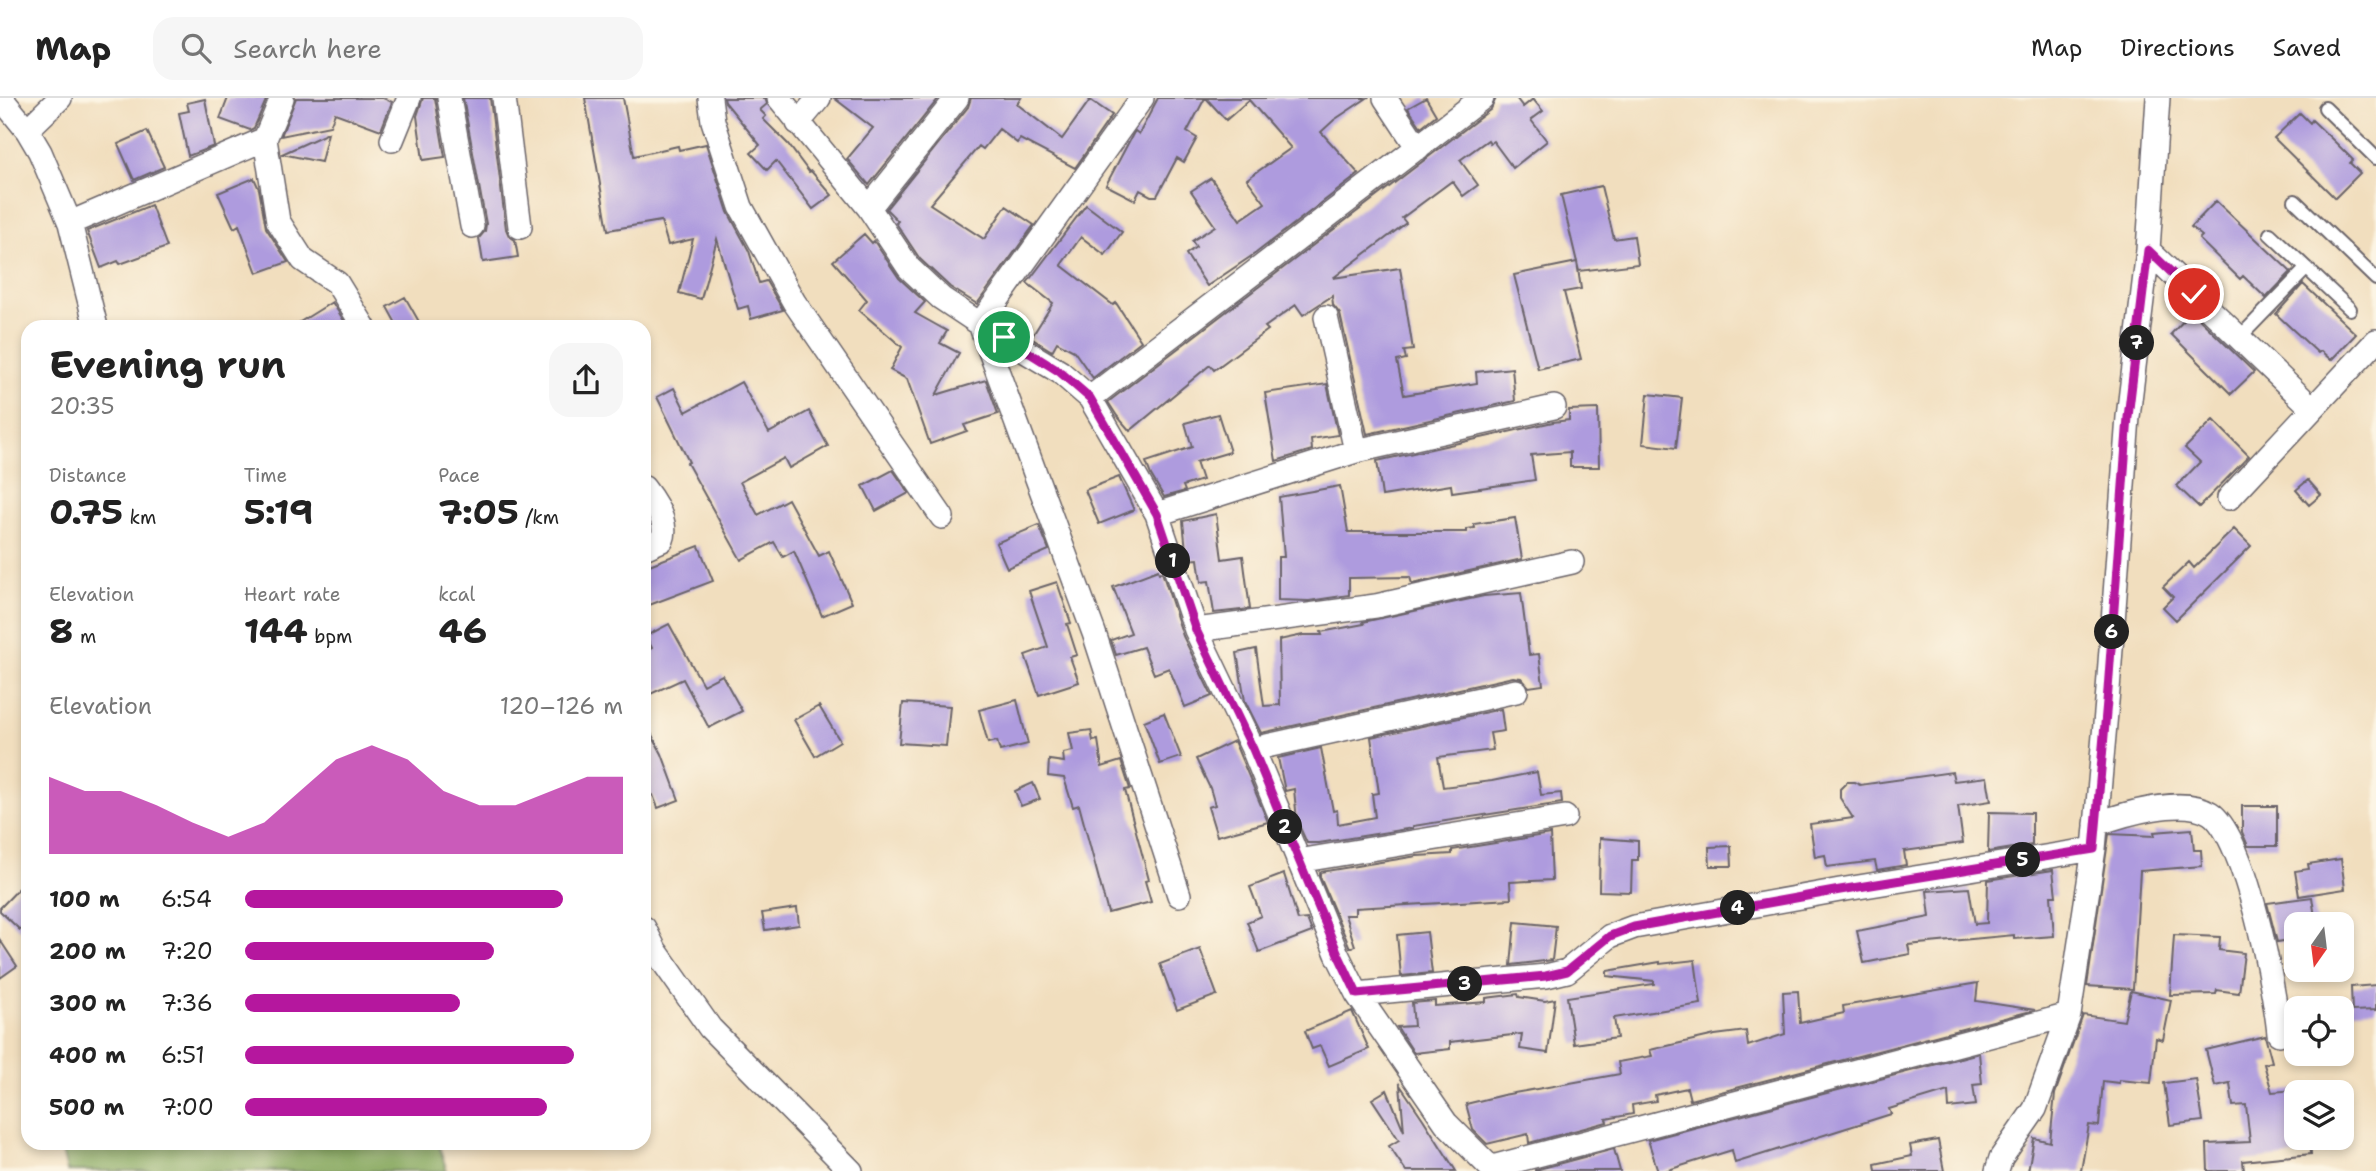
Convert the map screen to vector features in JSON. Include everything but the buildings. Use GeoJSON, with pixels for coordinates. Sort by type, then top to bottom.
{"type":"FeatureCollection","features":[{"type":"Feature","properties":{"kind":"street"},"geometry":{"type":"LineString","coordinates":[[1,98],[27,130],[40,152],[70,223],[94,320]]}},
{"type":"Feature","properties":{"kind":"street"},"geometry":{"type":"LineString","coordinates":[[27,130],[60,98]]}},
{"type":"Feature","properties":{"kind":"street"},"geometry":{"type":"LineString","coordinates":[[282,98],[265,139],[278,221],[303,260],[337,283],[360,320]]}},
{"type":"Feature","properties":{"kind":"street"},"geometry":{"type":"LineString","coordinates":[[392,140],[409,98]]}},
{"type":"Feature","properties":{"kind":"street"},"geometry":{"type":"LineString","coordinates":[[449,98],[472,226]]}},
{"type":"Feature","properties":{"kind":"street"},"geometry":{"type":"LineString","coordinates":[[504,98],[520,227]]}},
{"type":"Feature","properties":{"kind":"street"},"geometry":{"type":"LineString","coordinates":[[710,98],[713,121],[741,207],[794,302],[942,517]]}},
{"type":"Feature","properties":{"kind":"street"},"geometry":{"type":"LineString","coordinates":[[779,98],[869,208],[909,268],[941,298],[1060,372],[1090,398],[1157,514],[1196,630],[1253,749],[1298,861],[1357,994],[1446,1124],[1493,1169],[2069,1015]]}},
{"type":"Feature","properties":{"kind":"street"},"geometry":{"type":"LineString","coordinates":[[798,123],[819,98]]}},
{"type":"Feature","properties":{"kind":"street"},"geometry":{"type":"LineString","coordinates":[[869,208],[957,98]]}},
{"type":"Feature","properties":{"kind":"street"},"geometry":{"type":"LineString","coordinates":[[979,324],[1142,98]]}},
{"type":"Feature","properties":{"kind":"street"},"geometry":{"type":"LineString","coordinates":[[1385,98],[1418,148]]}},
{"type":"Feature","properties":{"kind":"street"},"geometry":{"type":"LineString","coordinates":[[1090,398],[1482,98]]}},
{"type":"Feature","properties":{"kind":"street"},"geometry":{"type":"LineString","coordinates":[[1995,1167],[2035,1109],[2069,1015],[2094,849],[2128,417],[2148,250],[2158,98]]}},
{"type":"Feature","properties":{"kind":"street"},"geometry":{"type":"LineString","coordinates":[[70,223],[265,139]]}},
{"type":"Feature","properties":{"kind":"street"},"geometry":{"type":"LineString","coordinates":[[2148,250],[2312,408]]}},
{"type":"Feature","properties":{"kind":"street"},"geometry":{"type":"LineString","coordinates":[[1326,317],[1356,451]]}},
{"type":"Feature","properties":{"kind":"street"},"geometry":{"type":"LineString","coordinates":[[979,324],[1094,633],[1179,895]]}},
{"type":"Feature","properties":{"kind":"street"},"geometry":{"type":"LineString","coordinates":[[2230,498],[2376,341]]}},
{"type":"Feature","properties":{"kind":"street"},"geometry":{"type":"LineString","coordinates":[[1157,514],[1356,451],[1554,407]]}},
{"type":"Feature","properties":{"kind":"street"},"geometry":{"type":"LineString","coordinates":[[651,500],[664,522],[666,531],[662,540],[651,545]]}},
{"type":"Feature","properties":{"kind":"street"},"geometry":{"type":"LineString","coordinates":[[1196,630],[1376,606],[1572,562]]}},
{"type":"Feature","properties":{"kind":"street"},"geometry":{"type":"LineString","coordinates":[[1253,749],[1516,691]]}},
{"type":"Feature","properties":{"kind":"street"},"geometry":{"type":"LineString","coordinates":[[2096,824],[2124,814],[2168,807],[2192,807],[2210,813],[2224,827],[2245,874],[2276,1003],[2279,1034]]}},
{"type":"Feature","properties":{"kind":"street"},"geometry":{"type":"LineString","coordinates":[[1298,861],[1565,817]]}},
{"type":"Feature","properties":{"kind":"street"},"geometry":{"type":"LineString","coordinates":[[1357,994],[1546,976],[1567,971],[1610,936],[1634,927],[2094,849]]}},
{"type":"Feature","properties":{"kind":"street"},"geometry":{"type":"LineString","coordinates":[[651,942],[710,1028],[851,1171]]}},
{"type":"Feature","properties":{"kind":"lane"},"geometry":{"type":"LineString","coordinates":[[2325,108],[2376,158]]}},
{"type":"Feature","properties":{"kind":"lane"},"geometry":{"type":"LineString","coordinates":[[2295,201],[2376,279]]}},
{"type":"Feature","properties":{"kind":"lane"},"geometry":{"type":"LineString","coordinates":[[2270,233],[2350,309]]}},
{"type":"Feature","properties":{"kind":"lane"},"geometry":{"type":"LineString","coordinates":[[2240,337],[2306,269]]}},
{"type":"Feature","properties":{"kind":"green space"},"geometry":{"type":"Polygon","coordinates":[[[62,1150],[440,1150],[447,1171],[67,1171],[62,1150]]]}},
{"type":"Feature","properties":{"kind":"route"},"geometry":{"type":"LineString","coordinates":[[1004,337],[1060,372],[1090,398],[1157,514],[1196,630],[1253,749],[1298,861],[1357,994],[1546,976],[1567,971],[1610,936],[1634,927],[2094,849],[2128,417],[2148,250],[2194,294]]}}]}
